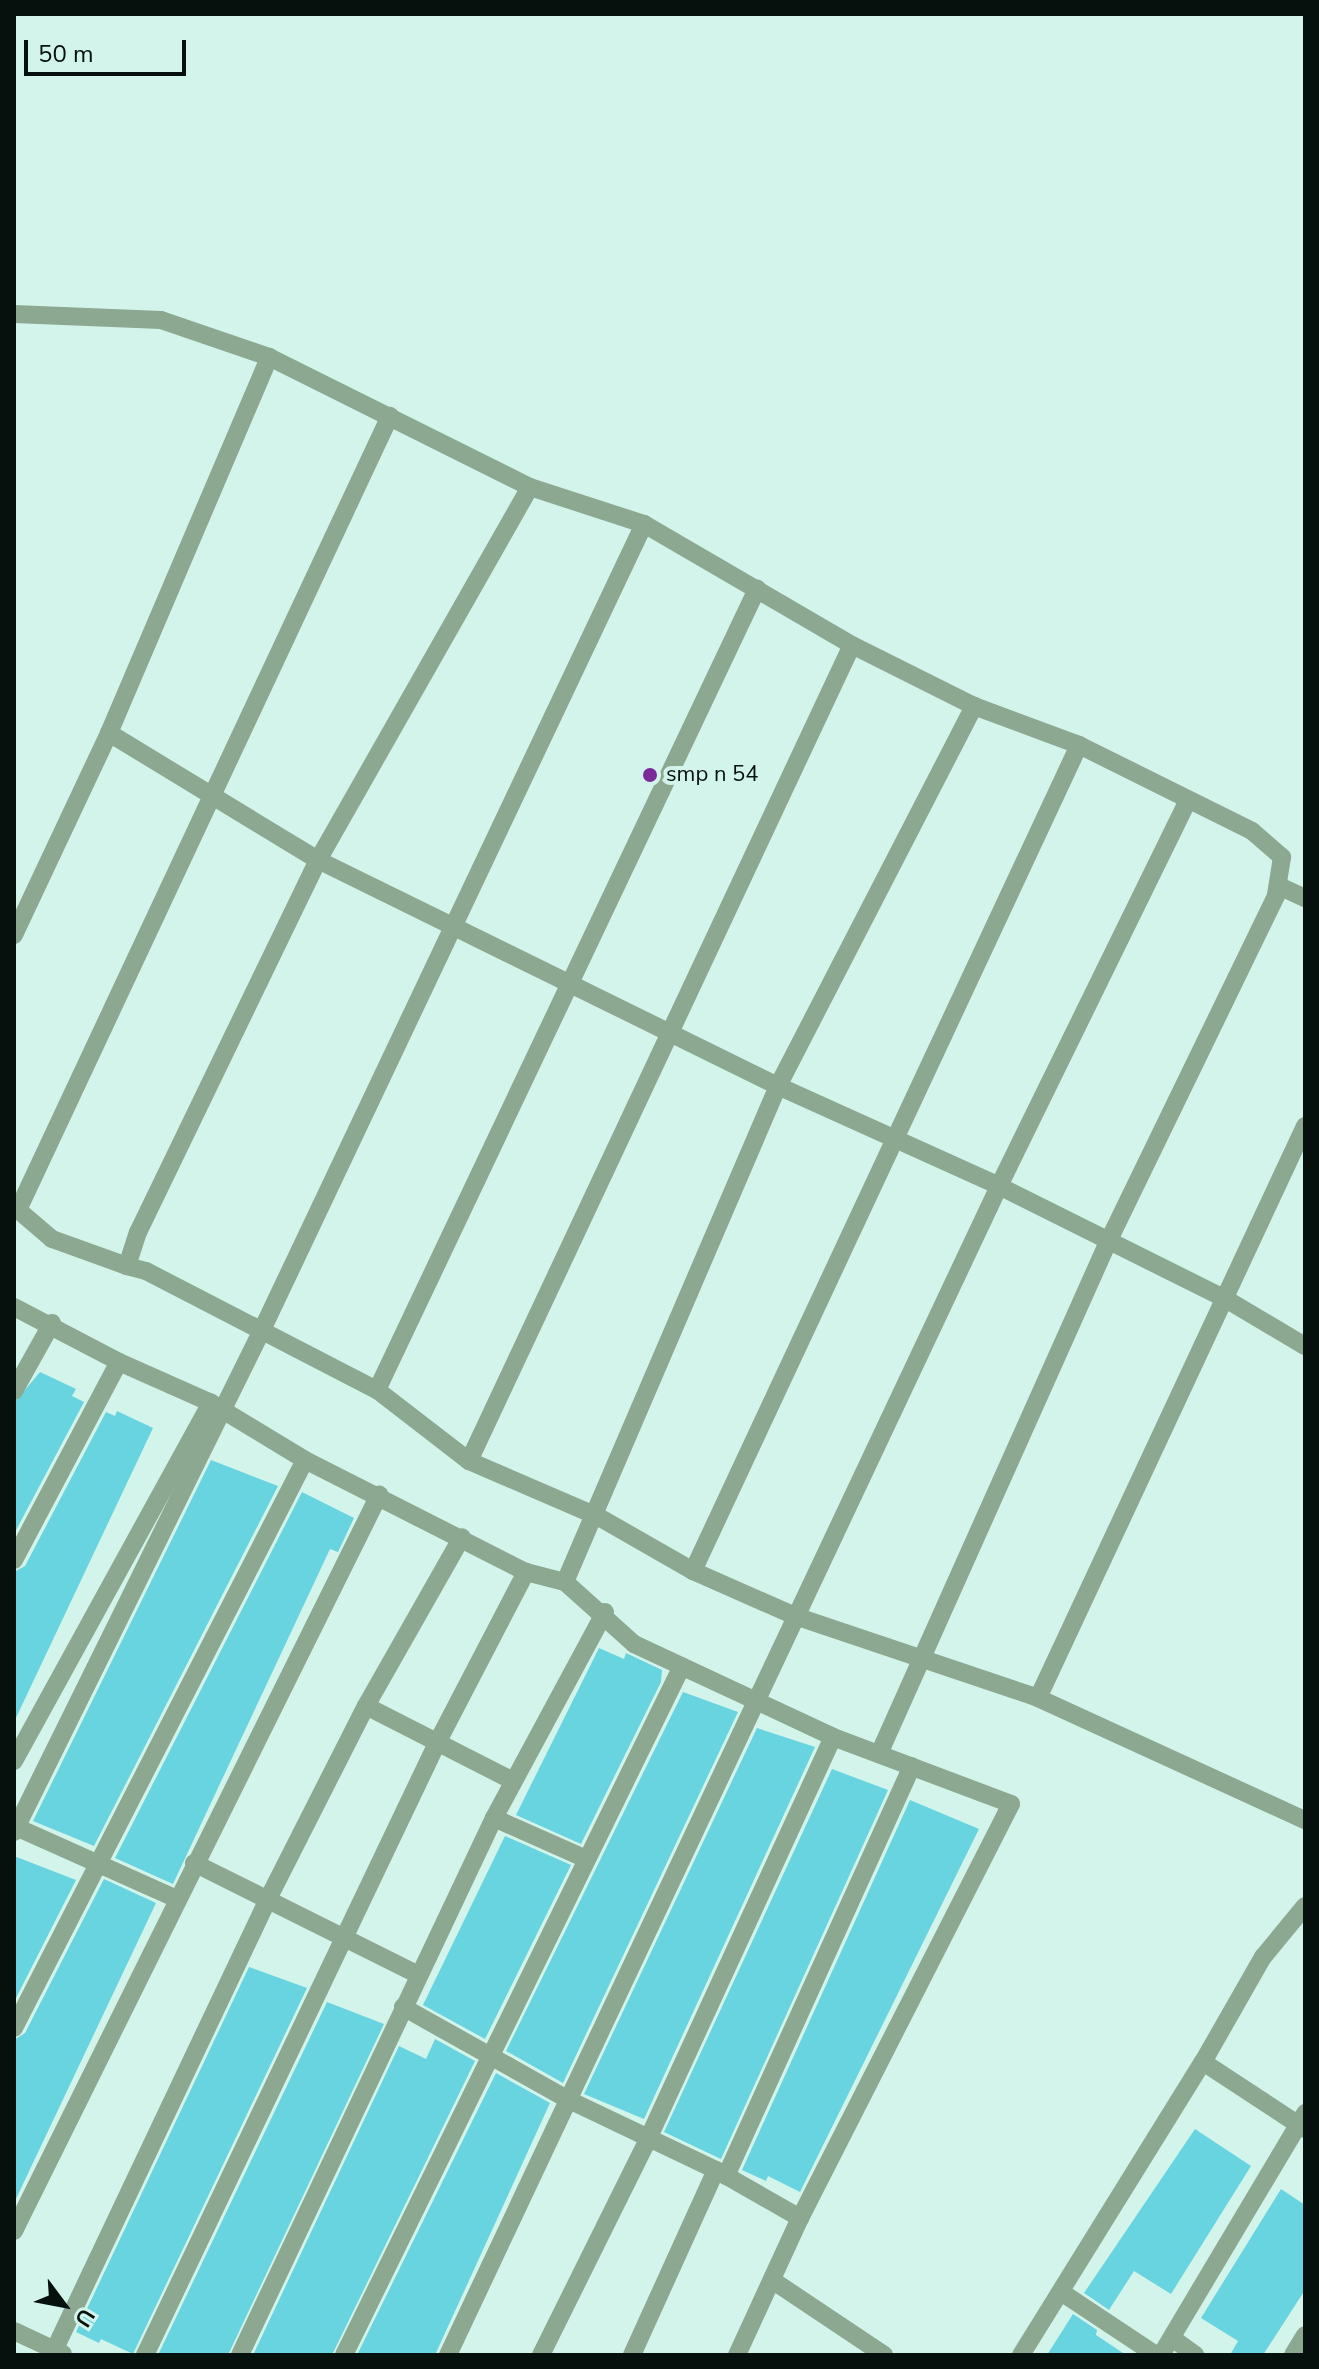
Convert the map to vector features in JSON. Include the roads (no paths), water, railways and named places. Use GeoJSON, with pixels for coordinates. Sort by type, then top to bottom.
{"type":"FeatureCollection","features":[{"type":"Feature","properties":{"kind":"street"},"geometry":{"type":"LineString","coordinates":[[14,314],[161,320],[269,357],[530,487],[644,524],[852,645],[974,706],[1079,745],[1252,831],[1282,857],[1279,886],[1108,1242],[879,1754]]}},
{"type":"Feature","properties":{"kind":"street"},"geometry":{"type":"LineString","coordinates":[[14,935],[109,733],[269,357]]}},
{"type":"Feature","properties":{"kind":"street"},"geometry":{"type":"LineString","coordinates":[[390,416],[16,1209],[64,1245],[127,1266],[262,1330],[377,1390],[469,1461],[597,1516],[693,1571],[795,1616],[1038,1698],[1305,1820]]}},
{"type":"Feature","properties":{"kind":"street"},"geometry":{"type":"LineString","coordinates":[[127,1266],[138,1232],[318,860],[530,487]]}},
{"type":"Feature","properties":{"kind":"street"},"geometry":{"type":"LineString","coordinates":[[14,1761],[262,1330],[450,926],[644,524]]}},
{"type":"Feature","properties":{"kind":"street"},"geometry":{"type":"LineString","coordinates":[[377,1390],[757,589]]}},
{"type":"Feature","properties":{"kind":"street"},"geometry":{"type":"LineString","coordinates":[[469,1461],[852,645]]}},
{"type":"Feature","properties":{"kind":"street"},"geometry":{"type":"LineString","coordinates":[[565,1582],[597,1516],[778,1086],[974,706]]}},
{"type":"Feature","properties":{"kind":"street"},"geometry":{"type":"LineString","coordinates":[[109,733],[211,799],[318,860],[778,1086],[999,1186],[1224,1298],[1305,1346]]}},
{"type":"Feature","properties":{"kind":"street"},"geometry":{"type":"LineString","coordinates":[[693,1571],[1079,745]]}},
{"type":"Feature","properties":{"kind":"street"},"geometry":{"type":"LineString","coordinates":[[448,2355],[999,1186],[1188,801]]}},
{"type":"Feature","properties":{"kind":"street"},"geometry":{"type":"LineString","coordinates":[[1279,886],[1305,898]]}},
{"type":"Feature","properties":{"kind":"street"},"geometry":{"type":"LineString","coordinates":[[1038,1698],[1305,1126]]}},
{"type":"Feature","properties":{"kind":"street"},"geometry":{"type":"LineString","coordinates":[[14,1307],[52,1323],[119,1362],[215,1407],[305,1460],[526,1572],[565,1582],[605,1612],[634,1644],[833,1737],[1011,1804],[800,2218],[737,2355]]}},
{"type":"Feature","properties":{"kind":"street"},"geometry":{"type":"LineString","coordinates":[[14,1391],[52,1323]]}},
{"type":"Feature","properties":{"kind":"street"},"geometry":{"type":"LineString","coordinates":[[14,1560],[119,1362]]}},
{"type":"Feature","properties":{"kind":"street"},"geometry":{"type":"LineString","coordinates":[[177,1899],[96,1860],[15,1830],[215,1407]]}},
{"type":"Feature","properties":{"kind":"street"},"geometry":{"type":"LineString","coordinates":[[14,2028],[96,1860],[305,1460]]}},
{"type":"Feature","properties":{"kind":"street"},"geometry":{"type":"LineString","coordinates":[[14,2231],[379,1495]]}},
{"type":"Feature","properties":{"kind":"street"},"geometry":{"type":"LineString","coordinates":[[14,2331],[57,2353],[268,1899],[366,1706],[462,1537]]}},
{"type":"Feature","properties":{"kind":"street"},"geometry":{"type":"LineString","coordinates":[[145,2355],[342,1938],[437,1743],[526,1572]]}},
{"type":"Feature","properties":{"kind":"street"},"geometry":{"type":"LineString","coordinates":[[240,2355],[494,1818],[605,1612]]}},
{"type":"Feature","properties":{"kind":"street"},"geometry":{"type":"LineString","coordinates":[[344,2355],[682,1666]]}},
{"type":"Feature","properties":{"kind":"street"},"geometry":{"type":"LineString","coordinates":[[366,1706],[513,1781]]}},
{"type":"Feature","properties":{"kind":"street"},"geometry":{"type":"LineString","coordinates":[[541,2355],[649,2137],[833,1737]]}},
{"type":"Feature","properties":{"kind":"street"},"geometry":{"type":"LineString","coordinates":[[632,2355],[912,1766]]}},
{"type":"Feature","properties":{"kind":"street"},"geometry":{"type":"LineString","coordinates":[[494,1818],[586,1859]]}},
{"type":"Feature","properties":{"kind":"street"},"geometry":{"type":"LineString","coordinates":[[194,1863],[419,1975]]}},
{"type":"Feature","properties":{"kind":"street"},"geometry":{"type":"LineString","coordinates":[[1021,2355],[1203,2062],[1263,1957],[1305,1906]]}},
{"type":"Feature","properties":{"kind":"street"},"geometry":{"type":"LineString","coordinates":[[403,2007],[569,2100],[721,2173],[800,2218]]}},
{"type":"Feature","properties":{"kind":"street"},"geometry":{"type":"LineString","coordinates":[[1061,2292],[1159,2355],[1172,2338],[1303,2122],[1203,2062]]}},
{"type":"Feature","properties":{"kind":"street"},"geometry":{"type":"LineString","coordinates":[[772,2280],[884,2355]]}},
{"type":"Feature","properties":{"kind":"street"},"geometry":{"type":"LineString","coordinates":[[1293,2355],[1305,2335]]}},
{"type":"Feature","properties":{"kind":"street"},"geometry":{"type":"LineString","coordinates":[[1172,2338],[1195,2355]]}},
{"type":"Feature","properties":{"kind":"place","name":"smp n 54"},"geometry":{"type":"Point","coordinates":[650,775]}}]}
